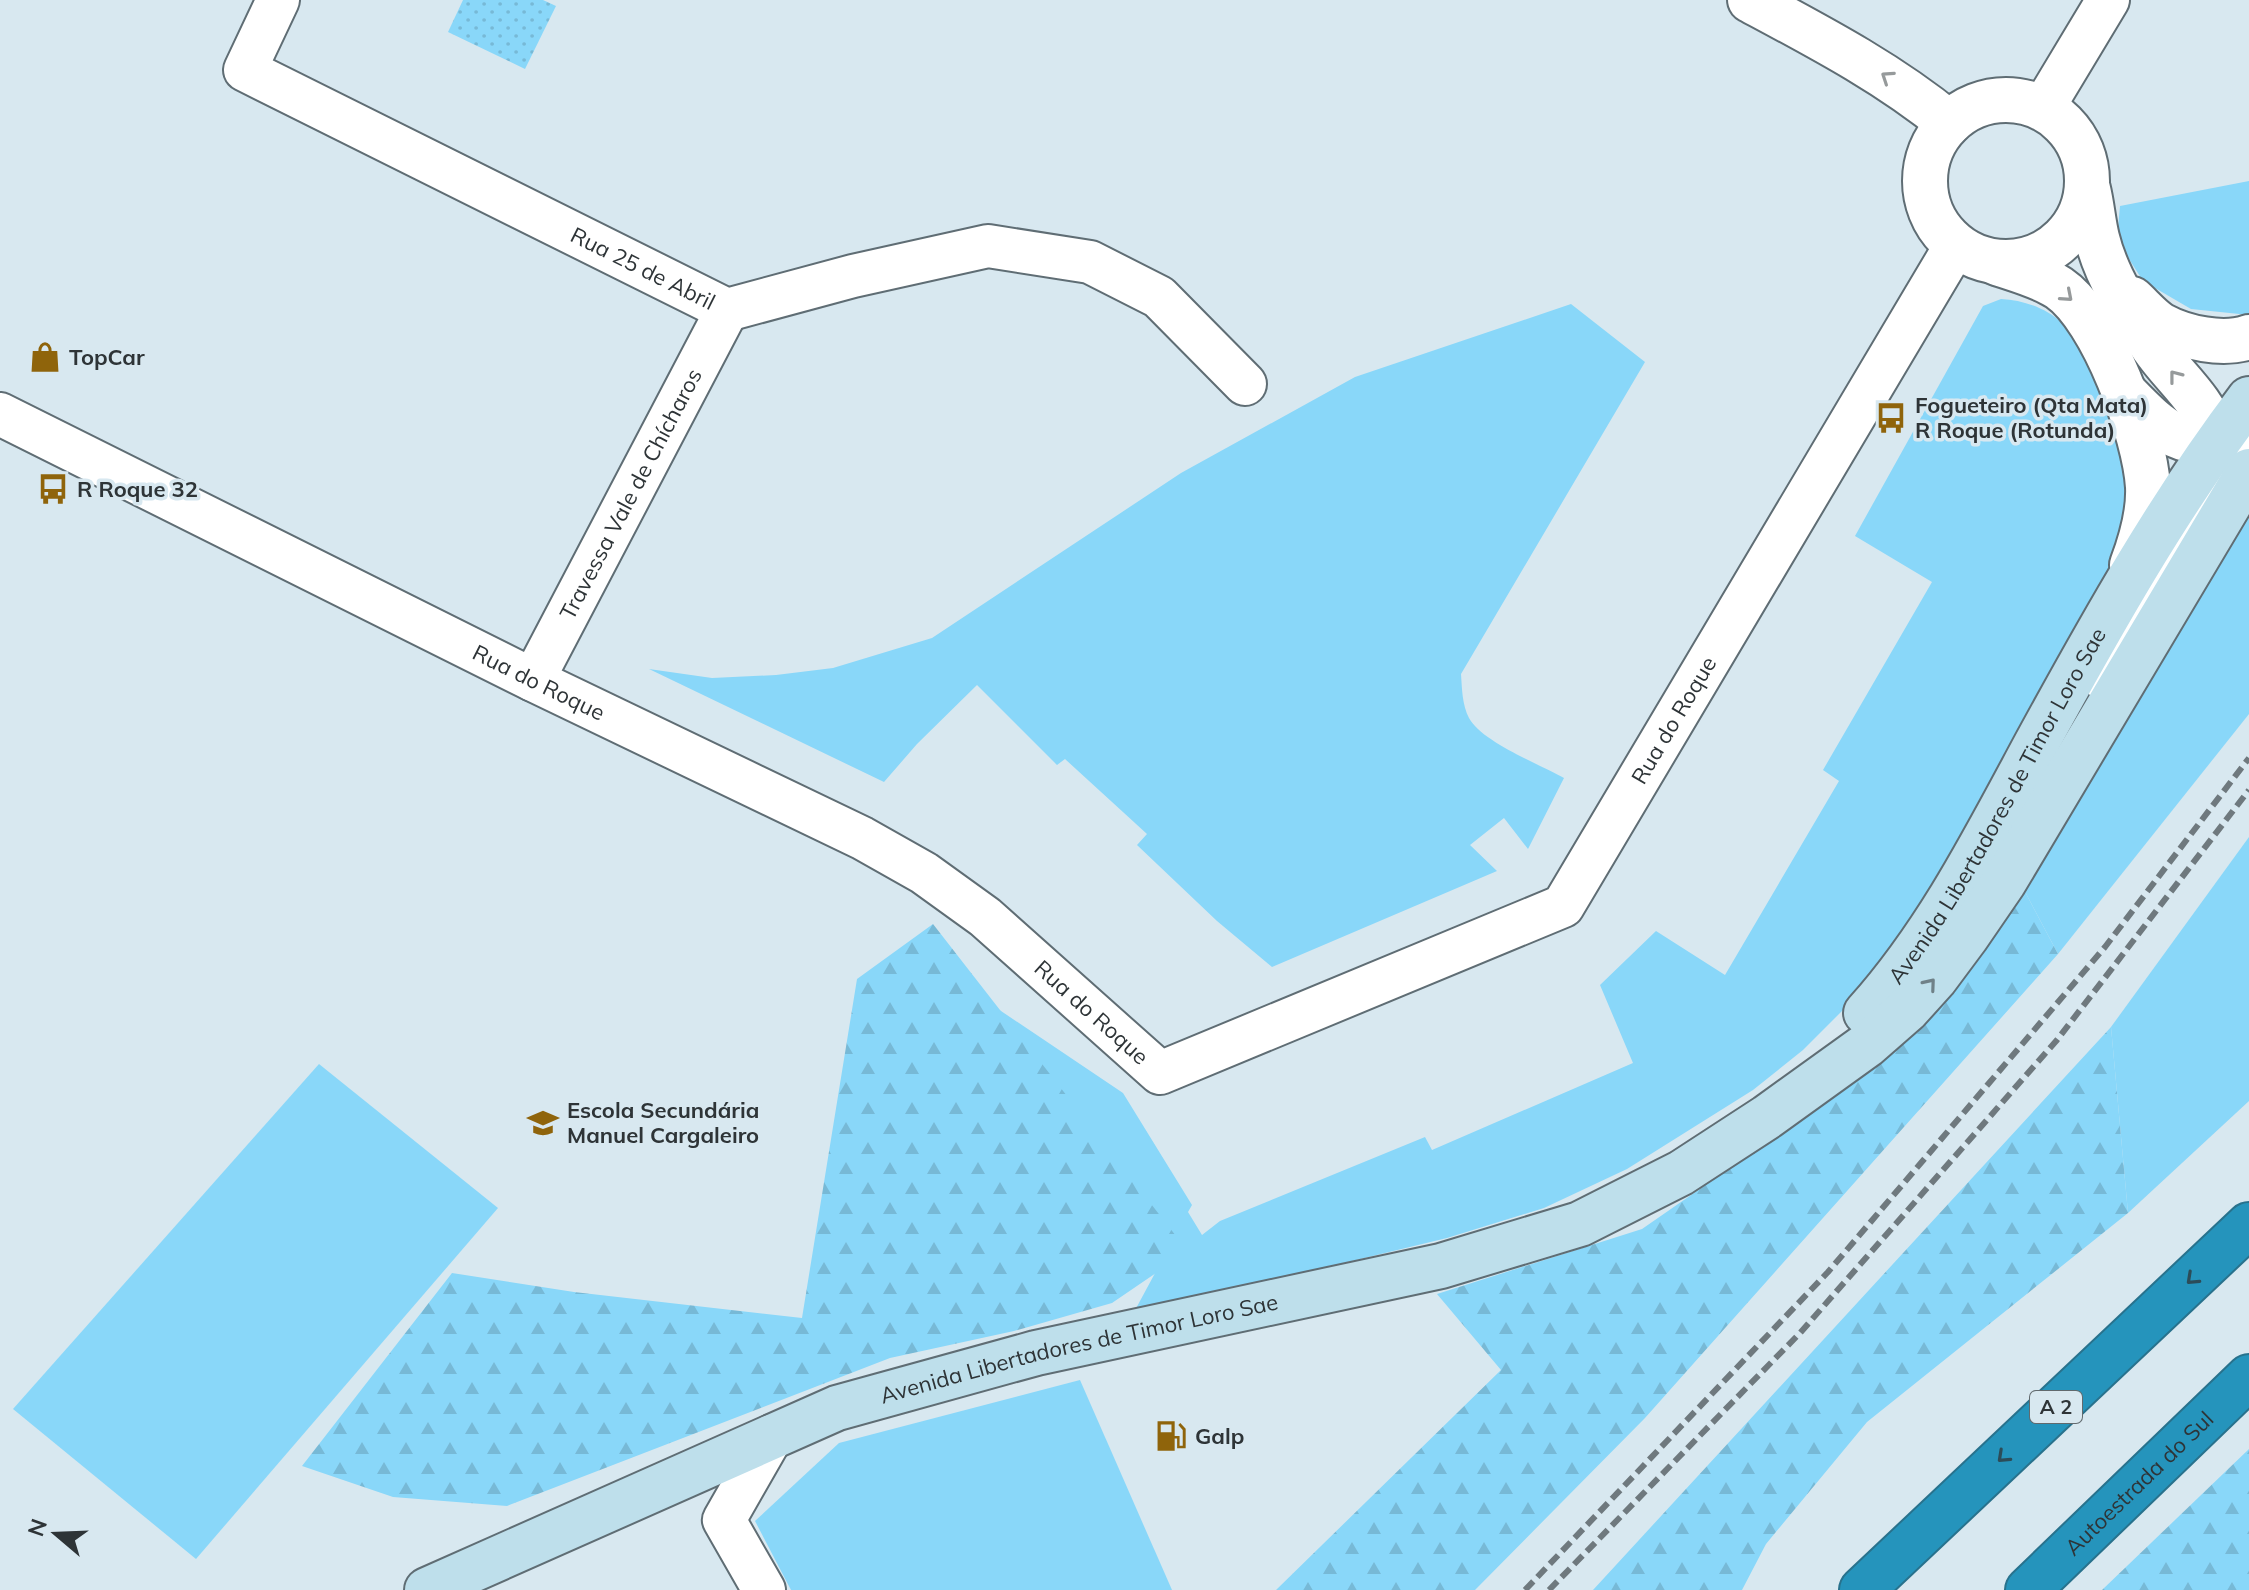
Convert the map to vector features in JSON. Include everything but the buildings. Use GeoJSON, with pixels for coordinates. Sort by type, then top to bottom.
{"type":"FeatureCollection","features":[{"type":"Feature","properties":{"kind":"highway","name":"A 2"},"geometry":{"type":"LineString","coordinates":[[1862,1590],[2249,1225]]}},
{"type":"Feature","properties":{"kind":"highway","name":"Autoestrada do Sul"},"geometry":{"type":"LineString","coordinates":[[2028,1590],[2249,1377]]}},
{"type":"Feature","properties":{"kind":"main road","name":"Avenida Libertadores de Timor Loro Sae"},"geometry":{"type":"LineString","coordinates":[[1738,1136],[1819,1063],[1880,997],[1936,923],[1994,825],[2122,591],[2232,437],[2249,399]]}},
{"type":"Feature","properties":{"kind":"main road","name":"Avenida Libertadores de Timor Loro Sae"},"geometry":{"type":"LineString","coordinates":[[427,1590],[837,1408],[1036,1353],[1441,1266],[1580,1224],[1681,1173],[1817,1082],[1907,1010],[1967,936],[2004,882],[2249,471]]}},
{"type":"Feature","properties":{"kind":"street","name":"Rua 25 de Abril"},"geometry":{"type":"LineString","coordinates":[[278,0],[245,70],[727,310],[853,276],[988,246],[1090,262],[1159,297],[1245,384]]}},
{"type":"Feature","properties":{"kind":"street"},"geometry":{"type":"LineString","coordinates":[[1750,0],[1863,61],[1922,100],[1949,123]]}},
{"type":"Feature","properties":{"kind":"street"},"geometry":{"type":"LineString","coordinates":[[2043,108],[2108,0]]}},
{"type":"Feature","properties":{"kind":"street"},"geometry":{"type":"LineString","coordinates":[[2122,591],[2143,529],[2148,487],[2144,460],[2123,390],[2096,331],[2078,306],[2059,288],[1970,255],[1956,245],[1932,217],[1925,190],[1926,163],[1936,137],[1955,117],[1978,103],[2006,98],[2043,108],[2057,116],[2075,136],[2086,161],[2097,237],[2115,283],[2154,349],[2199,405],[2212,428],[2232,437]]}},
{"type":"Feature","properties":{"kind":"street"},"geometry":{"type":"LineString","coordinates":[[1997,263],[2023,261],[2047,252],[2067,236],[2081,214],[2088,189]]}},
{"type":"Feature","properties":{"kind":"street","name":"Rua do Roque"},"geometry":{"type":"LineString","coordinates":[[0,414],[533,680],[862,838],[924,873],[985,917],[1160,1073],[1563,906],[1956,245]]}},
{"type":"Feature","properties":{"kind":"street"},"geometry":{"type":"LineString","coordinates":[[2115,283],[2159,324],[2187,335],[2215,340],[2249,337]]}},
{"type":"Feature","properties":{"kind":"street","name":"Travessa Vale de Chícharos"},"geometry":{"type":"LineString","coordinates":[[533,680],[727,310]]}},
{"type":"Feature","properties":{"kind":"street"},"geometry":{"type":"LineString","coordinates":[[2123,390],[2157,425],[2184,439],[2204,443],[2232,437]]}},
{"type":"Feature","properties":{"kind":"street","name":"Avenida Libertadores de Timor Loro Sae"},"geometry":{"type":"LineString","coordinates":[[2060,788],[2108,669],[2204,498],[2232,437]]}},
{"type":"Feature","properties":{"kind":"street"},"geometry":{"type":"LineString","coordinates":[[764,1590],[724,1520],[772,1436]]}},
{"type":"Feature","properties":{"kind":"green space"},"geometry":{"type":"Polygon","coordinates":[[[463,0],[543,0],[556,6],[525,69],[448,32],[463,0]]]}},
{"type":"Feature","properties":{"kind":"green space"},"geometry":{"type":"Polygon","coordinates":[[[2249,181],[2249,315],[2191,309],[2143,281],[2117,240],[2120,206],[2249,181]]]}},
{"type":"Feature","properties":{"kind":"green space"},"geometry":{"type":"Polygon","coordinates":[[[2001,299],[2034,306],[2056,318],[2076,340],[2089,362],[2112,414],[2120,442],[2128,495],[2127,523],[2114,564],[1934,885],[1855,998],[1803,1050],[1753,1090],[1627,1169],[1544,1208],[1447,1238],[1133,1314],[1175,1236],[998,1009],[1123,1093],[1192,1205],[1188,1212],[1202,1235],[1220,1221],[1425,1137],[1432,1150],[1633,1063],[1600,985],[1656,931],[1725,975],[1839,781],[1823,770],[1932,582],[1855,536],[1983,306],[2001,299]]]}},
{"type":"Feature","properties":{"kind":"green space"},"geometry":{"type":"Polygon","coordinates":[[[1571,304],[1645,362],[1461,674],[1465,708],[1476,727],[1498,744],[1564,778],[1528,849],[1504,818],[1470,845],[1497,871],[1272,967],[1217,921],[1137,845],[1147,834],[1065,759],[1057,765],[977,685],[917,744],[884,782],[649,669],[712,678],[776,675],[833,668],[932,638],[1181,473],[1355,377],[1571,304]]]}},
{"type":"Feature","properties":{"kind":"green space"},"geometry":{"type":"Polygon","coordinates":[[[2249,515],[2249,714],[2058,954],[2022,886],[2249,515]]]}},
{"type":"Feature","properties":{"kind":"green space"},"geometry":{"type":"Polygon","coordinates":[[[2249,837],[2249,1101],[2128,1213],[2111,1027],[2249,837]]]}},
{"type":"Feature","properties":{"kind":"green space"},"geometry":{"type":"Polygon","coordinates":[[[2022,886],[2058,954],[1645,1418],[1475,1590],[1276,1590],[1501,1370],[1437,1294],[1642,1229],[1772,1139],[2022,886]]]}},
{"type":"Feature","properties":{"kind":"green space"},"geometry":{"type":"Polygon","coordinates":[[[933,924],[1176,1236],[1156,1273],[1112,1303],[1014,1331],[890,1358],[507,1506],[393,1497],[302,1466],[452,1273],[574,1292],[802,1318],[857,979],[933,924]]]}},
{"type":"Feature","properties":{"kind":"green space"},"geometry":{"type":"Polygon","coordinates":[[[2111,1027],[2128,1213],[1867,1422],[1766,1544],[1742,1590],[1593,1590],[2111,1027]]]}},
{"type":"Feature","properties":{"kind":"green space"},"geometry":{"type":"Polygon","coordinates":[[[319,1064],[498,1208],[196,1559],[13,1409],[319,1064]]]}},
{"type":"Feature","properties":{"kind":"green space"},"geometry":{"type":"Polygon","coordinates":[[[1080,1380],[1172,1590],[791,1590],[755,1521],[839,1443],[1080,1380]]]}},
{"type":"Feature","properties":{"kind":"green space"},"geometry":{"type":"Polygon","coordinates":[[[2249,1449],[2249,1590],[2102,1590],[2249,1449]]]}},
{"type":"Feature","properties":{"kind":"railway"},"geometry":{"type":"LineString","coordinates":[[1525,1590],[1828,1272],[2105,947],[2249,758]]}},
{"type":"Feature","properties":{"kind":"railway"},"geometry":{"type":"LineString","coordinates":[[1549,1590],[1800,1333],[2057,1040],[2249,790]]}},
{"type":"Feature","properties":{"kind":"place","name":"TopCar"},"geometry":{"type":"Point","coordinates":[45,357]}},
{"type":"Feature","properties":{"kind":"place","name":"Fogueteiro (Qta Mata) R Roque (Rotunda)"},"geometry":{"type":"Point","coordinates":[1891,418]}},
{"type":"Feature","properties":{"kind":"place","name":"R Roque 32"},"geometry":{"type":"Point","coordinates":[53,489]}},
{"type":"Feature","properties":{"kind":"place","name":"Escola Secundária Manuel Cargaleiro"},"geometry":{"type":"Point","coordinates":[543,1123]}},
{"type":"Feature","properties":{"kind":"place","name":"Galp"},"geometry":{"type":"Point","coordinates":[1171,1436]}}]}
